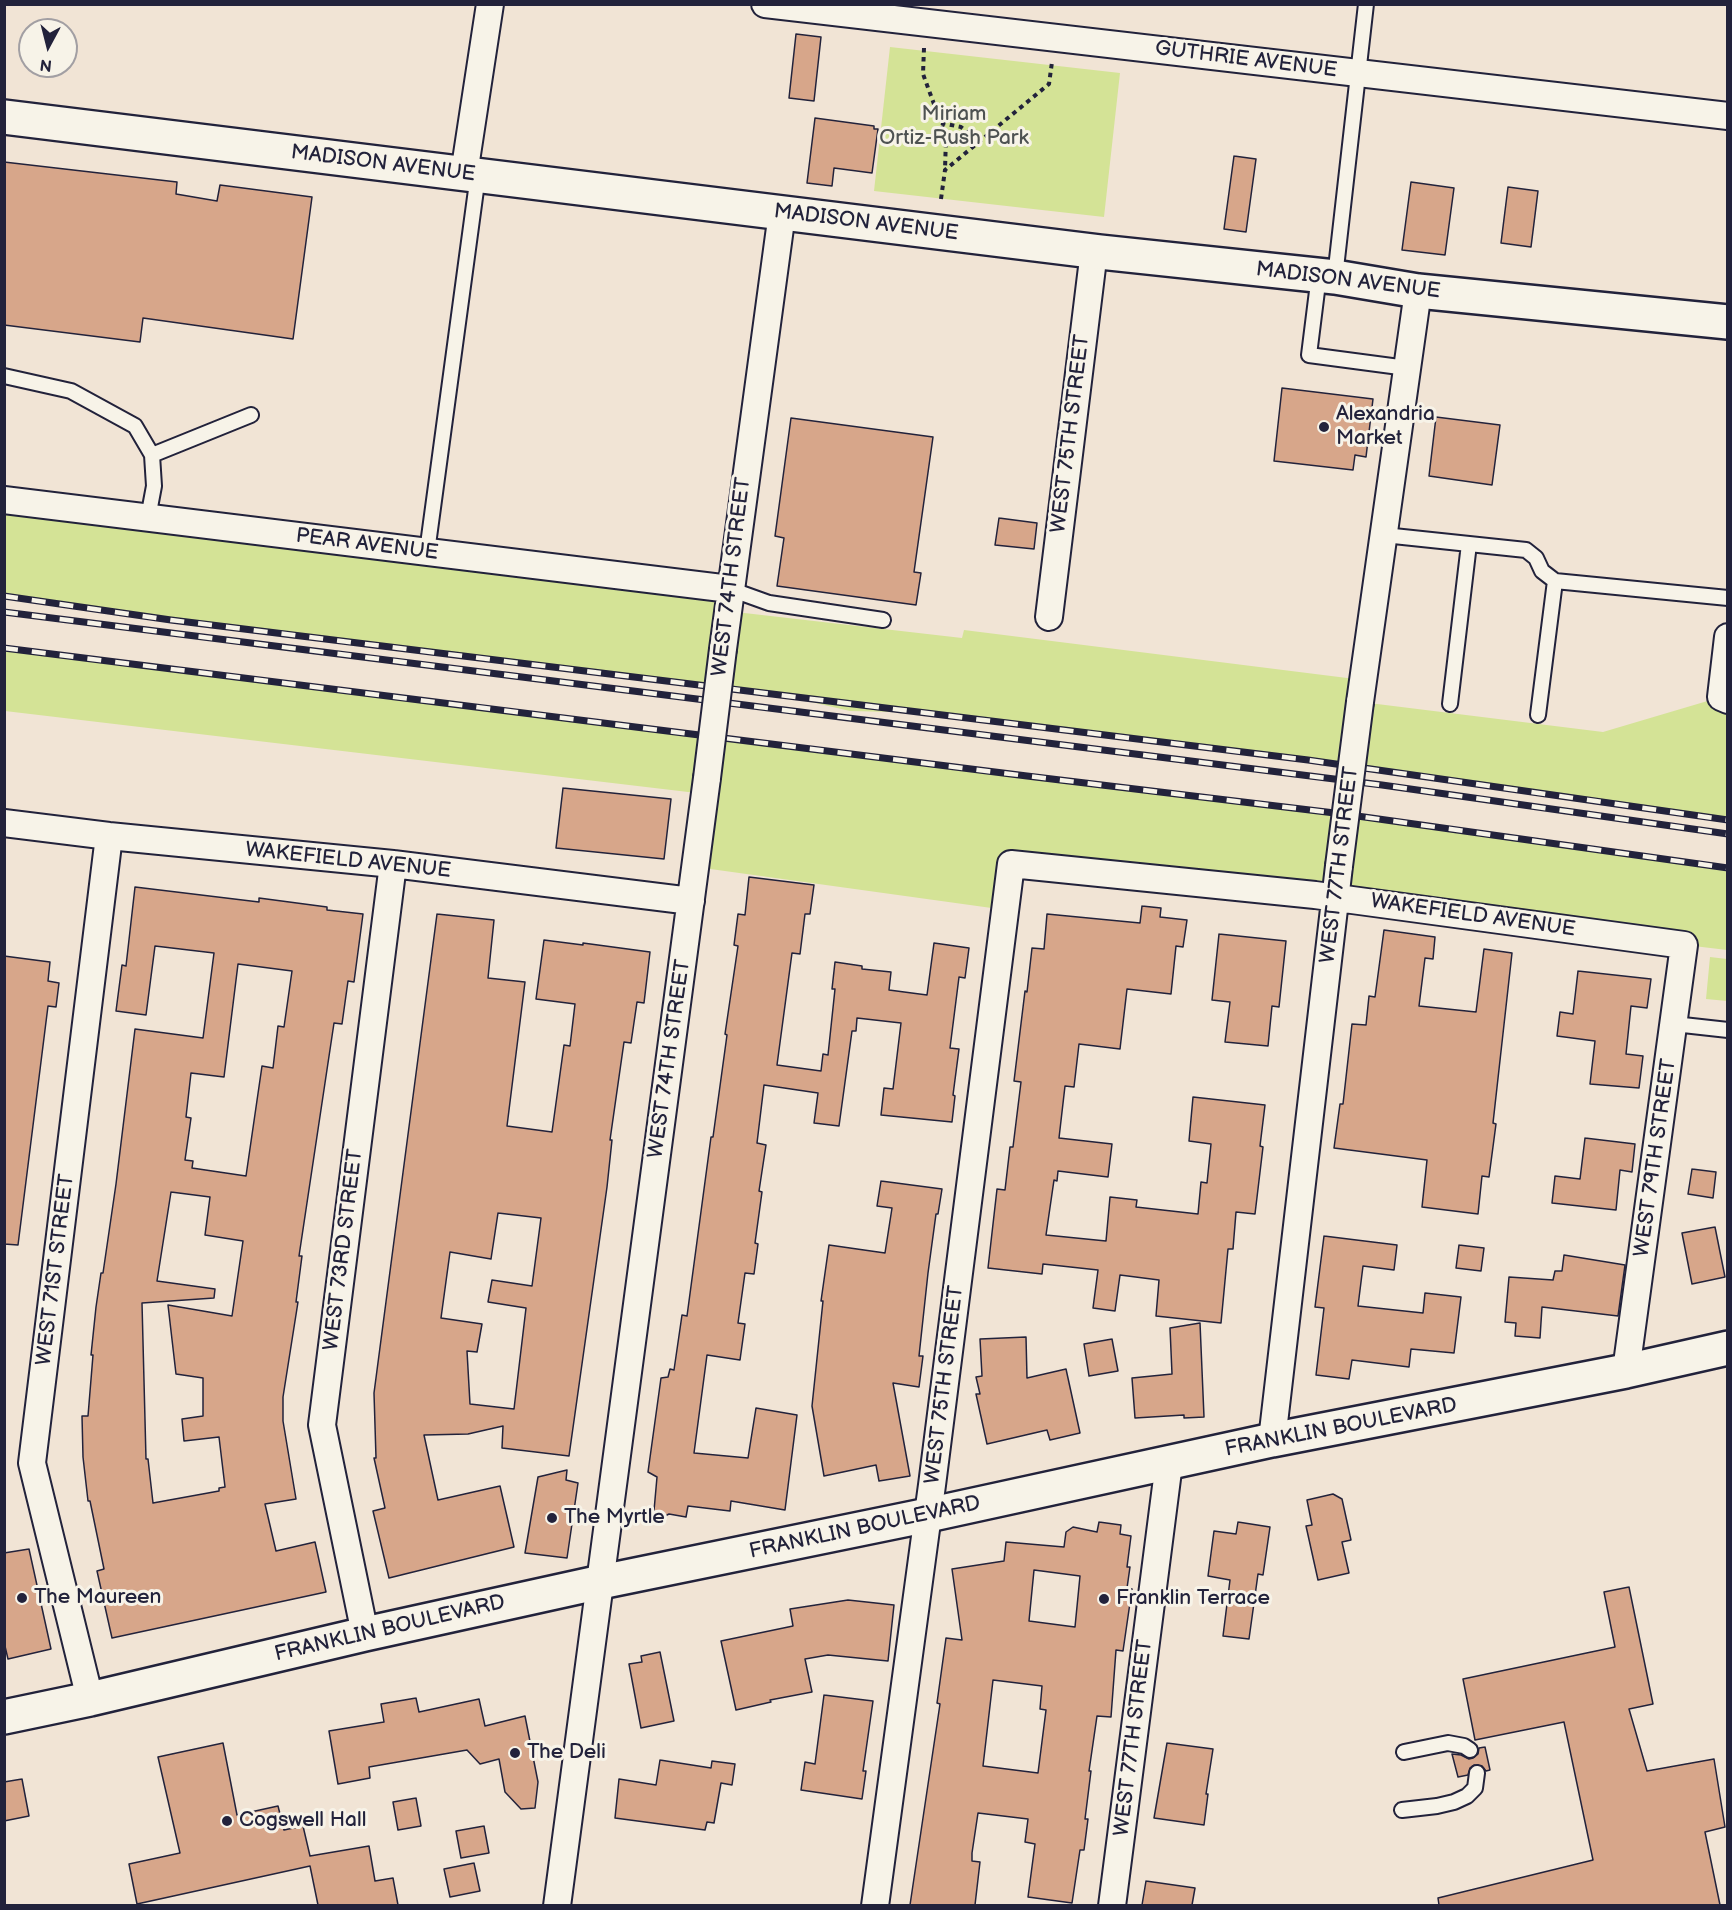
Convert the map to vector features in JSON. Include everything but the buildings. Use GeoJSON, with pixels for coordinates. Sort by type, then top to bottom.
{"type":"FeatureCollection","features":[{"type":"Feature","properties":{"kind":"street"},"geometry":{"type":"LineString","coordinates":[[471,175],[490,4]]}},
{"type":"Feature","properties":{"kind":"street","name":"GUTHRIE AVENUE"},"geometry":{"type":"LineString","coordinates":[[765,4],[1728,116]]}},
{"type":"Feature","properties":{"kind":"street","name":"MADISON AVENUE"},"geometry":{"type":"LineString","coordinates":[[4,117],[1094,251],[1327,276],[1418,291],[1728,322]]}},
{"type":"Feature","properties":{"kind":"street","name":"WEST 74TH STREET"},"geometry":{"type":"LineString","coordinates":[[557,1905],[691,902],[730,589],[782,213]]}},
{"type":"Feature","properties":{"kind":"street","name":"WEST 75TH STREET"},"geometry":{"type":"LineString","coordinates":[[1049,616],[1094,251]]}},
{"type":"Feature","properties":{"kind":"street","name":"WEST 77TH STREET"},"geometry":{"type":"LineString","coordinates":[[1272,1440],[1339,866],[1418,291]]}},
{"type":"Feature","properties":{"kind":"street","name":"PEAR AVENUE"},"geometry":{"type":"LineString","coordinates":[[4,500],[730,589]]}},
{"type":"Feature","properties":{"kind":"street"},"geometry":{"type":"LineString","coordinates":[[1724,699],[1728,637]]}},
{"type":"Feature","properties":{"kind":"street","name":"WAKEFIELD AVENUE"},"geometry":{"type":"LineString","coordinates":[[4,823],[109,836],[393,864],[691,902]]}},
{"type":"Feature","properties":{"kind":"street","name":"WEST 71ST STREET"},"geometry":{"type":"LineString","coordinates":[[90,1699],[32,1463],[109,836]]}},
{"type":"Feature","properties":{"kind":"street","name":"WEST 73RD STREET"},"geometry":{"type":"LineString","coordinates":[[365,1634],[322,1425],[393,864]]}},
{"type":"Feature","properties":{"kind":"street","name":"WEST 75TH STREET"},"geometry":{"type":"LineString","coordinates":[[875,1905],[928,1515],[1011,864]]}},
{"type":"Feature","properties":{"kind":"street","name":"WAKEFIELD AVENUE"},"geometry":{"type":"LineString","coordinates":[[1011,864],[1336,897],[1684,945]]}},
{"type":"Feature","properties":{"kind":"street","name":"WEST 79TH STREET"},"geometry":{"type":"LineString","coordinates":[[1626,1371],[1684,945]]}},
{"type":"Feature","properties":{"kind":"street","name":"FRANKLIN BOULEVARD"},"geometry":{"type":"LineString","coordinates":[[4,1717],[601,1582],[928,1515],[1272,1440],[1626,1371],[1728,1348]]}},
{"type":"Feature","properties":{"kind":"street","name":"WEST 77TH STREET"},"geometry":{"type":"LineString","coordinates":[[1112,1905],[1169,1463]]}},
{"type":"Feature","properties":{"kind":"lane"},"geometry":{"type":"LineString","coordinates":[[1366,4],[1358,73],[1327,276],[1309,355],[1407,368]]}},
{"type":"Feature","properties":{"kind":"lane"},"geometry":{"type":"LineString","coordinates":[[427,552],[471,175]]}},
{"type":"Feature","properties":{"kind":"lane"},"geometry":{"type":"LineString","coordinates":[[4,376],[71,391],[135,426],[152,455],[154,486],[148,518]]}},
{"type":"Feature","properties":{"kind":"lane"},"geometry":{"type":"LineString","coordinates":[[152,455],[251,415]]}},
{"type":"Feature","properties":{"kind":"lane"},"geometry":{"type":"LineString","coordinates":[[1384,535],[1526,550],[1536,558],[1542,571],[1555,580],[1728,598]]}},
{"type":"Feature","properties":{"kind":"lane"},"geometry":{"type":"LineString","coordinates":[[1450,704],[1469,544]]}},
{"type":"Feature","properties":{"kind":"lane"},"geometry":{"type":"LineString","coordinates":[[1538,715],[1555,580]]}},
{"type":"Feature","properties":{"kind":"lane"},"geometry":{"type":"LineString","coordinates":[[730,589],[769,603],[883,620]]}},
{"type":"Feature","properties":{"kind":"lane"},"geometry":{"type":"LineString","coordinates":[[1674,1024],[1728,1030]]}},
{"type":"Feature","properties":{"kind":"lane"},"geometry":{"type":"LineString","coordinates":[[1404,1752],[1448,1743],[1464,1746],[1470,1750]]}},
{"type":"Feature","properties":{"kind":"lane"},"geometry":{"type":"LineString","coordinates":[[1402,1810],[1437,1806],[1467,1796],[1475,1788],[1477,1773]]}},
{"type":"Feature","properties":{"kind":"path"},"geometry":{"type":"LineString","coordinates":[[924,44],[923,74],[946,137],[945,170],[940,198]]}},
{"type":"Feature","properties":{"kind":"path"},"geometry":{"type":"LineString","coordinates":[[945,170],[1049,84],[1052,59]]}},
{"type":"Feature","properties":{"kind":"path"},"geometry":{"type":"LineString","coordinates":[[940,123],[961,127],[979,142]]}},
{"type":"Feature","properties":{"kind":"green space","name":"Miriam Ortiz-Rush Park"},"geometry":{"type":"Polygon","coordinates":[[[890,47],[1120,73],[1104,217],[874,191],[890,47]]]}},
{"type":"Feature","properties":{"kind":"green space"},"geometry":{"type":"Polygon","coordinates":[[[4,500],[730,589],[727,611],[962,638],[964,630],[1363,680],[1361,702],[1603,732],[1721,697],[1727,700],[1727,820],[1308,760],[938,713],[850,711],[768,692],[171,620],[5,596],[4,500]]]}},
{"type":"Feature","properties":{"kind":"green space"},"geometry":{"type":"Polygon","coordinates":[[[5,648],[1343,814],[1727,868],[1727,950],[1012,864],[1006,910],[696,867],[705,794],[5,711],[5,648]]]}},
{"type":"Feature","properties":{"kind":"green space"},"geometry":{"type":"Polygon","coordinates":[[[1710,957],[1727,959],[1727,1001],[1706,999],[1710,957]]]}},
{"type":"Feature","properties":{"kind":"railway"},"geometry":{"type":"LineString","coordinates":[[4,596],[171,620],[1308,760],[1728,820]]}},
{"type":"Feature","properties":{"kind":"railway"},"geometry":{"type":"LineString","coordinates":[[4,612],[1382,785],[1728,834]]}},
{"type":"Feature","properties":{"kind":"railway"},"geometry":{"type":"LineString","coordinates":[[4,648],[1343,814],[1728,868]]}},
{"type":"Feature","properties":{"kind":"place","name":"Alexandria Market"},"geometry":{"type":"Point","coordinates":[1324,427]}},
{"type":"Feature","properties":{"kind":"place","name":"The Myrtle"},"geometry":{"type":"Point","coordinates":[552,1518]}},
{"type":"Feature","properties":{"kind":"place","name":"The Maureen"},"geometry":{"type":"Point","coordinates":[22,1598]}},
{"type":"Feature","properties":{"kind":"place","name":"Franklin Terrace"},"geometry":{"type":"Point","coordinates":[1104,1599]}},
{"type":"Feature","properties":{"kind":"place","name":"The Deli"},"geometry":{"type":"Point","coordinates":[515,1753]}},
{"type":"Feature","properties":{"kind":"place","name":"Cogswell Hall"},"geometry":{"type":"Point","coordinates":[227,1821]}}]}
